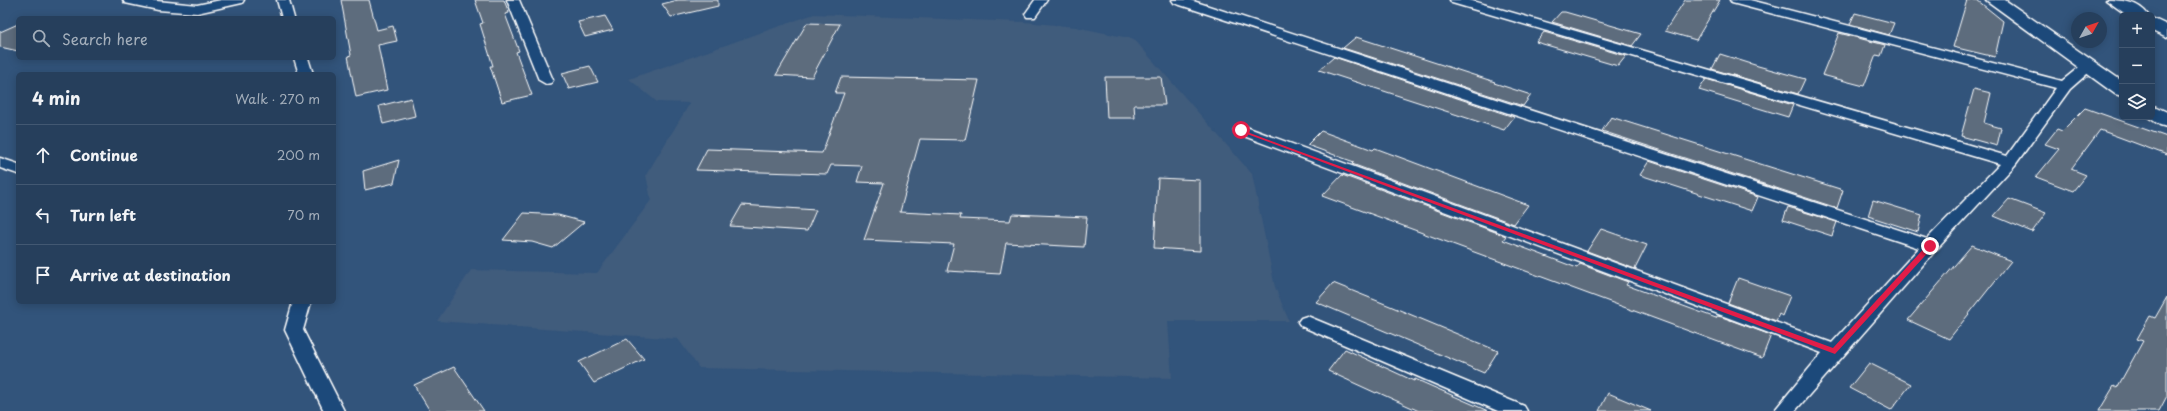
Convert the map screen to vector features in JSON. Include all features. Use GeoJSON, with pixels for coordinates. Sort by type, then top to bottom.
{"type":"FeatureCollection","features":[{"type":"Feature","properties":{"kind":"street"},"geometry":{"type":"LineString","coordinates":[[129,0],[158,6],[197,9],[238,0]]}},
{"type":"Feature","properties":{"kind":"street"},"geometry":{"type":"LineString","coordinates":[[283,0],[287,16]]}},
{"type":"Feature","properties":{"kind":"street"},"geometry":{"type":"LineString","coordinates":[[513,0],[546,80]]}},
{"type":"Feature","properties":{"kind":"street"},"geometry":{"type":"LineString","coordinates":[[1031,14],[1041,0]]}},
{"type":"Feature","properties":{"kind":"street"},"geometry":{"type":"LineString","coordinates":[[1178,0],[1930,246]]}},
{"type":"Feature","properties":{"kind":"street"},"geometry":{"type":"LineString","coordinates":[[1456,0],[2010,162]]}},
{"type":"Feature","properties":{"kind":"street"},"geometry":{"type":"LineString","coordinates":[[1736,0],[2065,86]]}},
{"type":"Feature","properties":{"kind":"street"},"geometry":{"type":"LineString","coordinates":[[1994,0],[2088,68],[2119,88]]}},
{"type":"Feature","properties":{"kind":"street"},"geometry":{"type":"LineString","coordinates":[[2114,0],[2134,12]]}},
{"type":"Feature","properties":{"kind":"street"},"geometry":{"type":"LineString","coordinates":[[2155,25],[2167,33]]}},
{"type":"Feature","properties":{"kind":"street"},"geometry":{"type":"LineString","coordinates":[[302,60],[305,72]]}},
{"type":"Feature","properties":{"kind":"street"},"geometry":{"type":"LineString","coordinates":[[1784,411],[1930,246],[2010,162],[2065,86],[2088,68]]}},
{"type":"Feature","properties":{"kind":"street"},"geometry":{"type":"LineString","coordinates":[[2155,113],[2167,121]]}},
{"type":"Feature","properties":{"kind":"street"},"geometry":{"type":"LineString","coordinates":[[1241,130],[1835,352]]}},
{"type":"Feature","properties":{"kind":"street"},"geometry":{"type":"LineString","coordinates":[[0,163],[16,168]]}},
{"type":"Feature","properties":{"kind":"street"},"geometry":{"type":"LineString","coordinates":[[301,304],[294,330],[334,411]]}},
{"type":"Feature","properties":{"kind":"street"},"geometry":{"type":"LineString","coordinates":[[1307,322],[1517,411]]}},
{"type":"Feature","properties":{"kind":"shaded area"},"geometry":{"type":"Polygon","coordinates":[[[814,14],[1025,22],[1076,27],[1134,39],[1252,174],[1275,287],[1289,321],[1168,321],[1172,378],[699,368],[678,339],[437,321],[471,270],[597,273],[651,200],[646,175],[690,103],[657,102],[629,79],[814,14]]]}},
{"type":"Feature","properties":{"kind":"building"},"geometry":{"type":"Polygon","coordinates":[[[341,0],[369,0],[377,30],[393,26],[397,41],[378,45],[387,90],[356,97],[348,56],[351,55],[341,0]]]}},
{"type":"Feature","properties":{"kind":"building"},"geometry":{"type":"Polygon","coordinates":[[[475,0],[504,0],[509,13],[505,14],[519,51],[516,52],[532,95],[502,102],[490,66],[493,66],[480,24],[483,23],[475,0]]]}},
{"type":"Feature","properties":{"kind":"building"},"geometry":{"type":"Polygon","coordinates":[[[678,0],[718,0],[718,6],[671,17],[662,4],[678,0]]]}},
{"type":"Feature","properties":{"kind":"building"},"geometry":{"type":"Polygon","coordinates":[[[1685,0],[1720,0],[1696,40],[1665,31],[1685,0]]]}},
{"type":"Feature","properties":{"kind":"building"},"geometry":{"type":"Polygon","coordinates":[[[1967,0],[1977,0],[2003,21],[1995,57],[1953,47],[1967,0]]]}},
{"type":"Feature","properties":{"kind":"building"},"geometry":{"type":"Polygon","coordinates":[[[1561,12],[1641,34],[1632,46],[1552,22],[1561,12]]]}},
{"type":"Feature","properties":{"kind":"building"},"geometry":{"type":"Polygon","coordinates":[[[1855,13],[1894,23],[1889,35],[1850,24],[1855,13]]]}},
{"type":"Feature","properties":{"kind":"building"},"geometry":{"type":"Polygon","coordinates":[[[605,16],[613,30],[585,37],[578,22],[605,16]]]}},
{"type":"Feature","properties":{"kind":"building"},"geometry":{"type":"Polygon","coordinates":[[[807,23],[840,24],[812,77],[776,75],[807,23]]]}},
{"type":"Feature","properties":{"kind":"building"},"geometry":{"type":"Polygon","coordinates":[[[16,25],[16,51],[0,47],[0,32],[16,25]]]}},
{"type":"Feature","properties":{"kind":"building"},"geometry":{"type":"Polygon","coordinates":[[[1544,32],[1626,56],[1618,66],[1536,42],[1544,32]]]}},
{"type":"Feature","properties":{"kind":"building"},"geometry":{"type":"Polygon","coordinates":[[[1839,33],[1885,45],[1881,56],[1876,55],[1864,86],[1822,75],[1839,33]]]}},
{"type":"Feature","properties":{"kind":"building"},"geometry":{"type":"Polygon","coordinates":[[[1356,37],[1531,95],[1523,106],[1343,48],[1356,37]]]}},
{"type":"Feature","properties":{"kind":"building"},"geometry":{"type":"Polygon","coordinates":[[[1720,54],[1805,79],[1798,94],[1712,69],[1720,54]]]}},
{"type":"Feature","properties":{"kind":"building"},"geometry":{"type":"Polygon","coordinates":[[[1334,57],[1514,117],[1504,130],[1319,70],[1334,57]]]}},
{"type":"Feature","properties":{"kind":"building"},"geometry":{"type":"Polygon","coordinates":[[[590,66],[598,82],[569,89],[562,73],[590,66]]]}},
{"type":"Feature","properties":{"kind":"building"},"geometry":{"type":"Polygon","coordinates":[[[841,77],[979,80],[965,140],[920,139],[900,212],[961,215],[960,219],[1010,221],[1012,214],[1087,217],[1084,247],[1006,243],[1000,274],[947,271],[954,244],[864,240],[884,183],[857,182],[862,166],[831,165],[827,174],[696,170],[707,149],[822,153],[844,93],[835,93],[841,77]]]}},
{"type":"Feature","properties":{"kind":"building"},"geometry":{"type":"Polygon","coordinates":[[[1105,77],[1161,77],[1165,105],[1134,105],[1135,118],[1107,118],[1105,77]]]}},
{"type":"Feature","properties":{"kind":"building"},"geometry":{"type":"Polygon","coordinates":[[[1706,79],[1793,105],[1788,117],[1699,90],[1706,79]]]}},
{"type":"Feature","properties":{"kind":"building"},"geometry":{"type":"Polygon","coordinates":[[[1974,89],[1991,93],[1984,123],[2001,128],[1997,146],[1961,136],[1974,89]]]}},
{"type":"Feature","properties":{"kind":"building"},"geometry":{"type":"Polygon","coordinates":[[[411,98],[415,116],[383,124],[379,106],[411,98]]]}},
{"type":"Feature","properties":{"kind":"building"},"geometry":{"type":"Polygon","coordinates":[[[2085,108],[2167,137],[2167,155],[2100,130],[2071,169],[2086,175],[2073,191],[2036,177],[2059,149],[2045,144],[2057,129],[2062,131],[2085,108]]]}},
{"type":"Feature","properties":{"kind":"building"},"geometry":{"type":"Polygon","coordinates":[[[1611,117],[1843,190],[1837,208],[1602,131],[1611,117]]]}},
{"type":"Feature","properties":{"kind":"building"},"geometry":{"type":"Polygon","coordinates":[[[1321,131],[1373,150],[1375,148],[1528,205],[1514,224],[1352,164],[1354,162],[1307,145],[1321,131]]]}},
{"type":"Feature","properties":{"kind":"building"},"geometry":{"type":"Polygon","coordinates":[[[399,160],[394,183],[365,190],[363,171],[399,160]]]}},
{"type":"Feature","properties":{"kind":"building"},"geometry":{"type":"Polygon","coordinates":[[[1649,161],[1758,197],[1752,211],[1640,175],[1649,161]]]}},
{"type":"Feature","properties":{"kind":"building"},"geometry":{"type":"Polygon","coordinates":[[[1342,175],[1506,236],[1503,240],[1577,268],[1580,264],[1628,282],[1626,285],[1716,318],[1717,316],[1722,317],[1771,335],[1762,358],[1322,196],[1342,175]]]}},
{"type":"Feature","properties":{"kind":"building"},"geometry":{"type":"Polygon","coordinates":[[[1158,178],[1200,180],[1200,251],[1154,248],[1158,178]]]}},
{"type":"Feature","properties":{"kind":"building"},"geometry":{"type":"Polygon","coordinates":[[[2009,199],[2046,213],[2032,232],[1994,216],[2009,199]]]}},
{"type":"Feature","properties":{"kind":"building"},"geometry":{"type":"Polygon","coordinates":[[[1873,200],[1922,215],[1918,232],[1868,216],[1873,200]]]}},
{"type":"Feature","properties":{"kind":"building"},"geometry":{"type":"Polygon","coordinates":[[[742,205],[816,210],[807,231],[730,226],[742,205]]]}},
{"type":"Feature","properties":{"kind":"building"},"geometry":{"type":"Polygon","coordinates":[[[1788,207],[1837,222],[1832,236],[1783,220],[1788,207]]]}},
{"type":"Feature","properties":{"kind":"building"},"geometry":{"type":"Polygon","coordinates":[[[524,213],[558,215],[584,222],[553,248],[532,242],[503,240],[524,213]]]}},
{"type":"Feature","properties":{"kind":"building"},"geometry":{"type":"Polygon","coordinates":[[[1601,229],[1647,245],[1635,269],[1587,251],[1601,229]]]}},
{"type":"Feature","properties":{"kind":"building"},"geometry":{"type":"Polygon","coordinates":[[[1972,245],[2011,261],[1949,339],[1908,320],[1972,245]]]}},
{"type":"Feature","properties":{"kind":"building"},"geometry":{"type":"Polygon","coordinates":[[[1738,278],[1790,296],[1782,316],[1779,314],[1776,321],[1728,303],[1738,278]]]}},
{"type":"Feature","properties":{"kind":"building"},"geometry":{"type":"Polygon","coordinates":[[[1333,283],[1498,351],[1484,373],[1316,302],[1333,283]]]}},
{"type":"Feature","properties":{"kind":"building"},"geometry":{"type":"Polygon","coordinates":[[[2167,297],[2167,396],[2159,411],[2099,411],[2114,386],[2117,388],[2143,341],[2137,339],[2150,316],[2155,318],[2167,297]]]}},
{"type":"Feature","properties":{"kind":"building"},"geometry":{"type":"Polygon","coordinates":[[[627,339],[644,359],[594,383],[579,362],[627,339]]]}},
{"type":"Feature","properties":{"kind":"building"},"geometry":{"type":"Polygon","coordinates":[[[1345,349],[1414,381],[1415,379],[1488,411],[1419,411],[1377,392],[1376,393],[1328,371],[1345,349]]]}},
{"type":"Feature","properties":{"kind":"building"},"geometry":{"type":"Polygon","coordinates":[[[1869,363],[1911,384],[1891,410],[1849,388],[1869,363]]]}},
{"type":"Feature","properties":{"kind":"building"},"geometry":{"type":"Polygon","coordinates":[[[454,367],[484,411],[430,411],[414,385],[454,367]]]}},
{"type":"Feature","properties":{"kind":"building"},"geometry":{"type":"Polygon","coordinates":[[[1608,393],[1651,411],[1599,411],[1608,393]]]}},
{"type":"Feature","properties":{"kind":"route"},"geometry":{"type":"LineString","coordinates":[[1241,130],[1835,352],[1930,246]]}}]}
